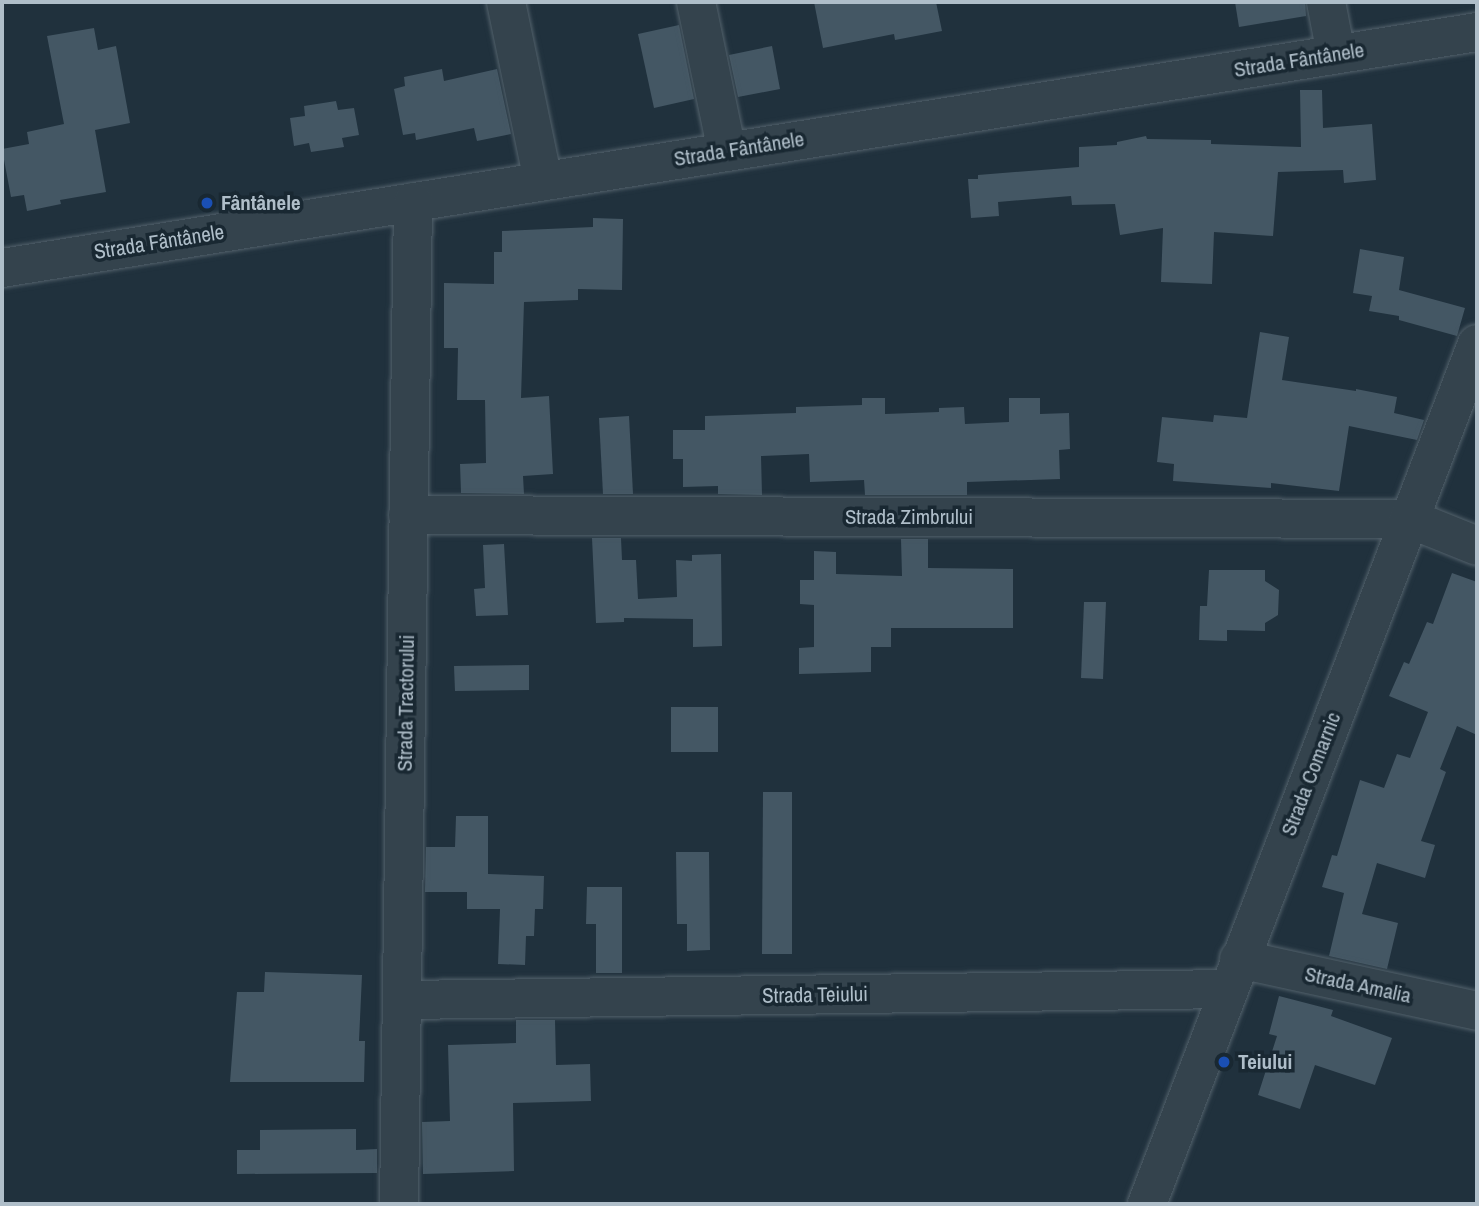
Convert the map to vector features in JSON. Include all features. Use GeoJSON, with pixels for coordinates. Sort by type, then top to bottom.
{"type":"FeatureCollection","features":[{"type":"Feature","properties":{"kind":"street"},"geometry":{"type":"LineString","coordinates":[[506,2],[543,181]]}},
{"type":"Feature","properties":{"kind":"street"},"geometry":{"type":"LineString","coordinates":[[696,2],[727,152]]}},
{"type":"Feature","properties":{"kind":"street"},"geometry":{"type":"LineString","coordinates":[[1326,2],[1336,54]]}},
{"type":"Feature","properties":{"kind":"street","name":"Strada Fântânele"},"geometry":{"type":"LineString","coordinates":[[2,265],[1477,32]]}},
{"type":"Feature","properties":{"kind":"street","name":"Strada Tractorului"},"geometry":{"type":"LineString","coordinates":[[399,1204],[413,202]]}},
{"type":"Feature","properties":{"kind":"street","name":"Strada Comarnic"},"geometry":{"type":"LineString","coordinates":[[1147,1204],[1233,974],[1477,345]]}},
{"type":"Feature","properties":{"kind":"street","name":"Strada Zimbrului"},"geometry":{"type":"LineString","coordinates":[[408,515],[1410,519]]}},
{"type":"Feature","properties":{"kind":"street"},"geometry":{"type":"LineString","coordinates":[[1410,519],[1477,547]]}},
{"type":"Feature","properties":{"kind":"street","name":"Strada Teiului"},"geometry":{"type":"LineString","coordinates":[[402,1000],[1233,974]]}},
{"type":"Feature","properties":{"kind":"street","name":"Strada Amalia"},"geometry":{"type":"LineString","coordinates":[[1233,974],[1477,1011]]}},
{"type":"Feature","properties":{"kind":"building"},"geometry":{"type":"Polygon","coordinates":[[[814,2],[936,2],[942,31],[895,40],[894,34],[823,48],[814,2]]]}},
{"type":"Feature","properties":{"kind":"building"},"geometry":{"type":"Polygon","coordinates":[[[1235,2],[1305,2],[1306,16],[1239,27],[1235,2]]]}},
{"type":"Feature","properties":{"kind":"building"},"geometry":{"type":"Polygon","coordinates":[[[679,25],[694,99],[654,108],[638,34],[679,25]]]}},
{"type":"Feature","properties":{"kind":"building"},"geometry":{"type":"Polygon","coordinates":[[[94,28],[98,50],[116,46],[130,123],[95,130],[106,192],[60,200],[61,204],[27,211],[24,195],[11,197],[2,149],[29,144],[27,132],[64,124],[47,36],[94,28]]]}},
{"type":"Feature","properties":{"kind":"building"},"geometry":{"type":"Polygon","coordinates":[[[772,46],[780,89],[738,97],[729,55],[772,46]]]}},
{"type":"Feature","properties":{"kind":"building"},"geometry":{"type":"Polygon","coordinates":[[[442,69],[444,81],[497,69],[511,134],[477,141],[474,128],[416,140],[415,133],[403,135],[394,89],[405,86],[404,77],[442,69]]]}},
{"type":"Feature","properties":{"kind":"building"},"geometry":{"type":"Polygon","coordinates":[[[1300,90],[1322,90],[1323,128],[1372,124],[1376,180],[1344,183],[1343,170],[1278,172],[1273,236],[1214,232],[1212,284],[1161,282],[1163,228],[1120,235],[1115,204],[1072,205],[1071,196],[998,202],[999,216],[971,218],[968,179],[978,179],[978,175],[1079,167],[1079,147],[1117,145],[1117,142],[1146,136],[1147,139],[1211,140],[1211,144],[1301,147],[1300,90]]]}},
{"type":"Feature","properties":{"kind":"building"},"geometry":{"type":"Polygon","coordinates":[[[336,101],[338,110],[354,108],[359,135],[342,138],[344,147],[311,152],[309,143],[294,146],[290,118],[305,116],[304,106],[336,101]]]}},
{"type":"Feature","properties":{"kind":"building"},"geometry":{"type":"Polygon","coordinates":[[[593,218],[623,219],[622,290],[578,289],[578,300],[524,302],[521,398],[549,396],[553,474],[523,476],[524,494],[461,493],[460,464],[486,463],[485,400],[457,400],[458,348],[444,348],[444,283],[494,284],[494,252],[502,252],[502,231],[593,227],[593,218]]]}},
{"type":"Feature","properties":{"kind":"building"},"geometry":{"type":"Polygon","coordinates":[[[1360,249],[1404,257],[1399,290],[1465,308],[1457,336],[1399,320],[1399,316],[1369,311],[1372,296],[1353,293],[1360,249]]]}},
{"type":"Feature","properties":{"kind":"building"},"geometry":{"type":"Polygon","coordinates":[[[1260,332],[1289,337],[1282,380],[1397,397],[1394,413],[1424,420],[1417,440],[1349,426],[1339,491],[1271,483],[1271,488],[1173,481],[1174,464],[1157,462],[1162,417],[1213,422],[1214,415],[1247,418],[1260,332]]]}},
{"type":"Feature","properties":{"kind":"building"},"geometry":{"type":"Polygon","coordinates":[[[862,398],[885,398],[885,414],[939,412],[939,408],[964,407],[965,424],[1009,422],[1009,398],[1040,398],[1040,414],[1069,413],[1070,449],[1059,450],[1060,479],[967,482],[967,495],[865,495],[864,480],[810,482],[809,454],[761,456],[762,495],[718,494],[718,486],[683,487],[683,459],[673,459],[673,430],[705,430],[705,416],[796,413],[796,407],[862,405],[862,398]]]}},
{"type":"Feature","properties":{"kind":"building"},"geometry":{"type":"Polygon","coordinates":[[[629,416],[633,494],[603,494],[599,418],[629,416]]]}},
{"type":"Feature","properties":{"kind":"building"},"geometry":{"type":"Polygon","coordinates":[[[592,538],[621,538],[622,560],[636,560],[638,599],[677,597],[676,560],[692,561],[692,555],[721,554],[722,646],[693,647],[693,619],[624,618],[624,622],[596,623],[592,538]]]}},
{"type":"Feature","properties":{"kind":"building"},"geometry":{"type":"Polygon","coordinates":[[[901,539],[928,539],[928,568],[1013,569],[1013,628],[891,628],[891,647],[871,647],[871,672],[799,674],[799,648],[814,647],[814,605],[800,604],[800,580],[814,580],[814,551],[836,552],[836,574],[902,576],[901,539]]]}},
{"type":"Feature","properties":{"kind":"building"},"geometry":{"type":"Polygon","coordinates":[[[504,544],[508,615],[476,616],[474,589],[485,588],[483,545],[504,544]]]}},
{"type":"Feature","properties":{"kind":"building"},"geometry":{"type":"Polygon","coordinates":[[[1209,570],[1265,570],[1265,581],[1279,590],[1278,615],[1265,623],[1265,631],[1227,630],[1227,641],[1199,640],[1200,606],[1207,606],[1209,570]]]}},
{"type":"Feature","properties":{"kind":"building"},"geometry":{"type":"Polygon","coordinates":[[[1452,573],[1477,582],[1477,735],[1457,726],[1440,769],[1446,772],[1421,841],[1435,845],[1425,878],[1377,863],[1362,914],[1398,923],[1387,969],[1329,956],[1344,893],[1322,887],[1332,855],[1337,856],[1360,780],[1384,788],[1397,754],[1410,758],[1428,712],[1389,696],[1404,662],[1409,664],[1427,622],[1433,624],[1452,573]]]}},
{"type":"Feature","properties":{"kind":"building"},"geometry":{"type":"Polygon","coordinates":[[[1084,602],[1106,602],[1103,679],[1081,678],[1084,602]]]}},
{"type":"Feature","properties":{"kind":"building"},"geometry":{"type":"Polygon","coordinates":[[[529,665],[529,690],[455,691],[454,666],[529,665]]]}},
{"type":"Feature","properties":{"kind":"building"},"geometry":{"type":"Polygon","coordinates":[[[671,707],[718,707],[718,752],[671,752],[671,707]]]}},
{"type":"Feature","properties":{"kind":"building"},"geometry":{"type":"Polygon","coordinates":[[[763,792],[792,792],[792,954],[762,954],[763,792]]]}},
{"type":"Feature","properties":{"kind":"building"},"geometry":{"type":"Polygon","coordinates":[[[456,816],[488,816],[488,874],[544,876],[543,909],[535,909],[534,936],[526,936],[525,965],[498,964],[500,909],[467,909],[467,892],[425,892],[426,847],[455,847],[456,816]]]}},
{"type":"Feature","properties":{"kind":"building"},"geometry":{"type":"Polygon","coordinates":[[[676,852],[709,852],[710,950],[687,951],[687,924],[677,924],[676,852]]]}},
{"type":"Feature","properties":{"kind":"building"},"geometry":{"type":"Polygon","coordinates":[[[587,887],[622,887],[622,973],[596,973],[596,924],[586,924],[587,887]]]}},
{"type":"Feature","properties":{"kind":"building"},"geometry":{"type":"Polygon","coordinates":[[[265,972],[362,975],[359,1041],[365,1041],[364,1082],[230,1082],[237,992],[264,992],[265,972]]]}},
{"type":"Feature","properties":{"kind":"building"},"geometry":{"type":"Polygon","coordinates":[[[1279,996],[1333,1010],[1331,1016],[1392,1038],[1375,1085],[1315,1065],[1300,1109],[1258,1095],[1277,1036],[1269,1034],[1279,996]]]}},
{"type":"Feature","properties":{"kind":"building"},"geometry":{"type":"Polygon","coordinates":[[[516,1020],[555,1020],[556,1065],[590,1064],[591,1101],[513,1103],[514,1171],[423,1174],[422,1122],[450,1121],[448,1045],[516,1043],[516,1020]]]}},
{"type":"Feature","properties":{"kind":"building"},"geometry":{"type":"Polygon","coordinates":[[[356,1129],[356,1150],[377,1149],[377,1173],[237,1174],[237,1150],[260,1150],[260,1130],[356,1129]]]}},
{"type":"Feature","properties":{"kind":"place","name":"Fântânele"},"geometry":{"type":"Point","coordinates":[207,203]}},
{"type":"Feature","properties":{"kind":"place","name":"Teiului"},"geometry":{"type":"Point","coordinates":[1224,1062]}}]}
